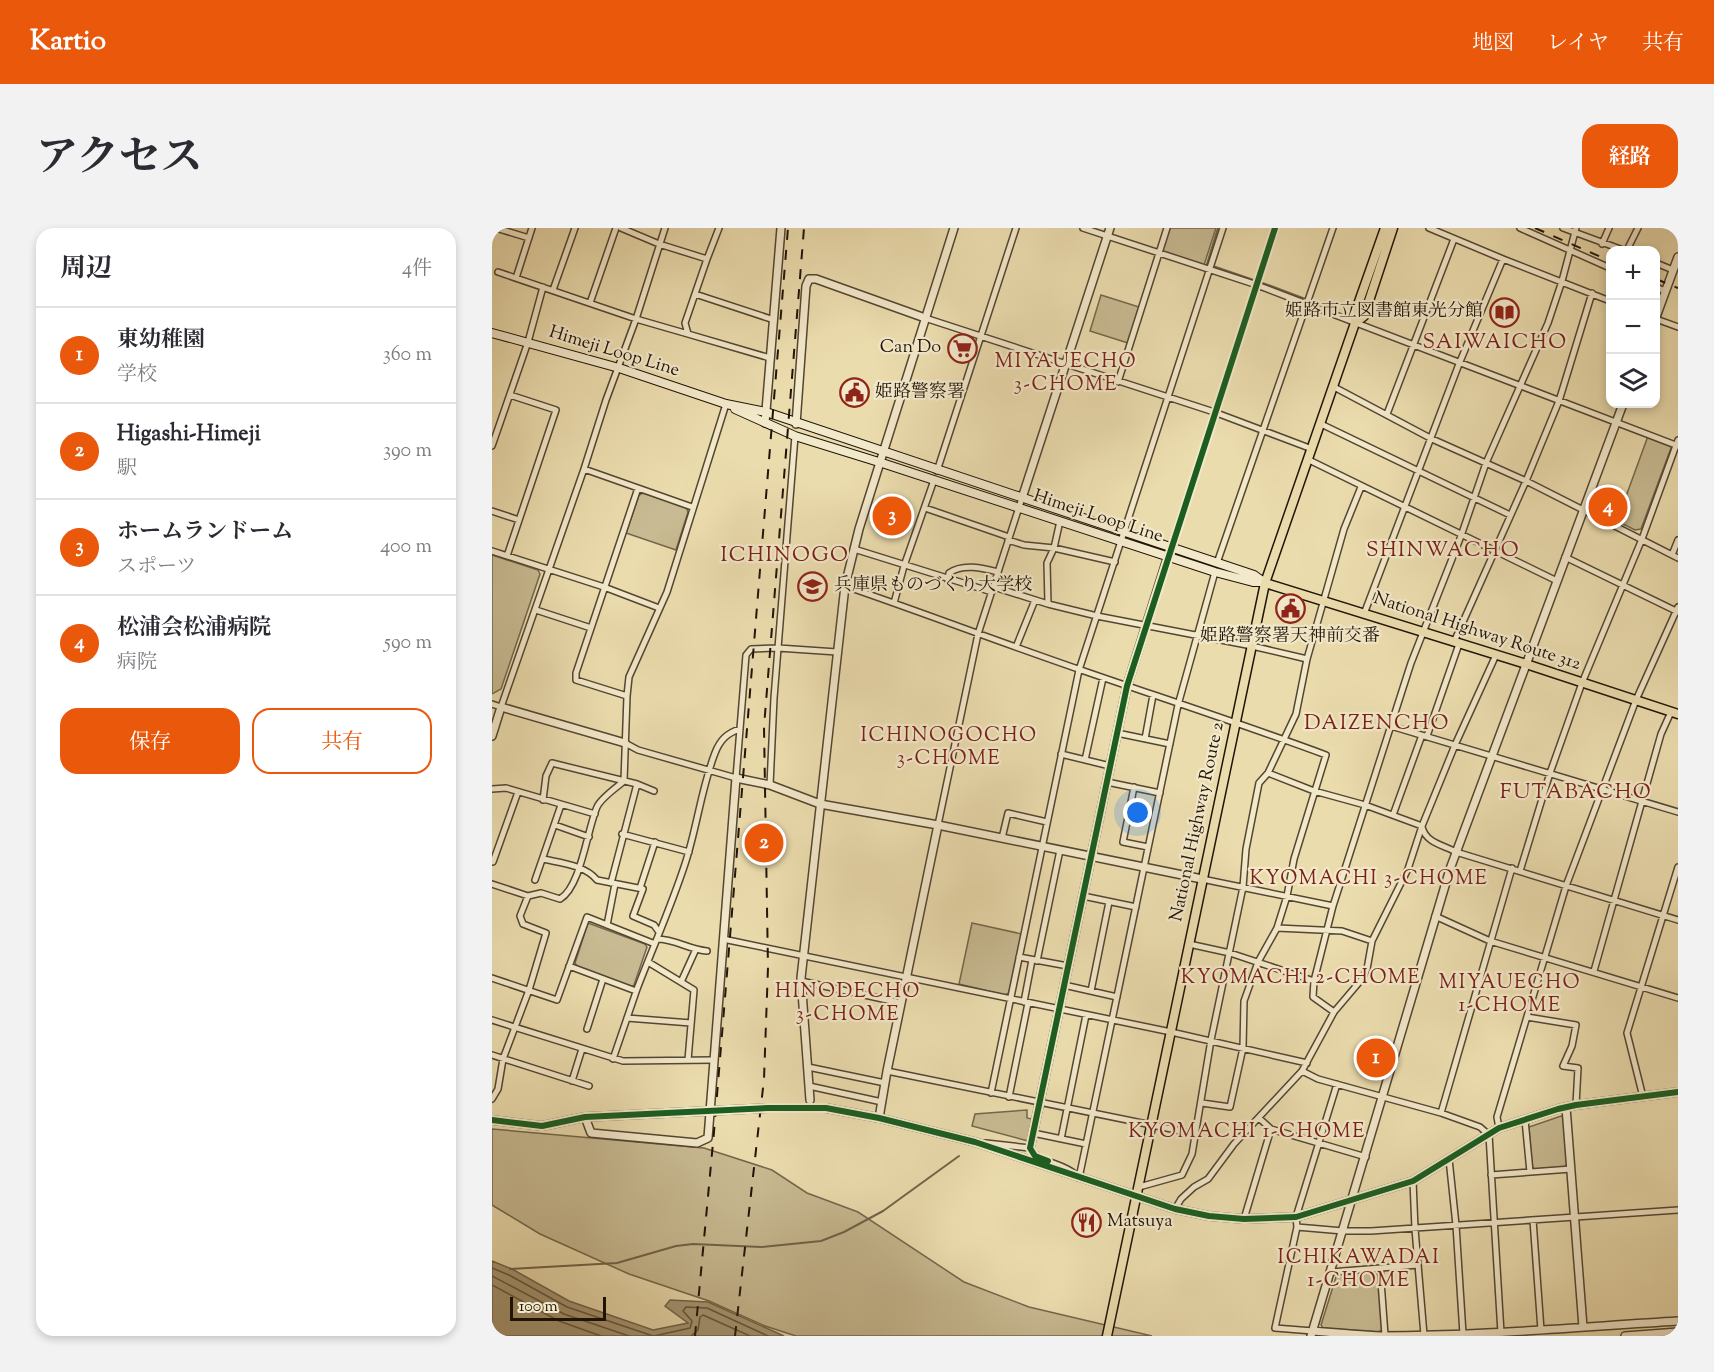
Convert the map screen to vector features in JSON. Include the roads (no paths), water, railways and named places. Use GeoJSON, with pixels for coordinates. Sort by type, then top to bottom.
{"type":"FeatureCollection","features":[{"type":"Feature","properties":{"kind":"highway","name":"National Highway Route 2"},"geometry":{"type":"LineString","coordinates":[[1107,1336],[1265,582],[1334,387],[1355,323],[1355,313],[1384,228]]}},
{"type":"Feature","properties":{"kind":"highway","name":"National Highway Route 2"},"geometry":{"type":"LineString","coordinates":[[1355,323],[1364,316],[1394,228]]}},
{"type":"Feature","properties":{"kind":"highway","name":"National Highway Route 312"},"geometry":{"type":"LineString","coordinates":[[1265,582],[1675,713]]}},
{"type":"Feature","properties":{"kind":"main road","name":"Himeji Loop Line"},"geometry":{"type":"LineString","coordinates":[[492,333],[619,368],[726,404],[766,412],[1022,498],[1123,537],[1216,568],[1254,575],[1265,582]]}},
{"type":"Feature","properties":{"kind":"main road","name":"Himeji Loop Line"},"geometry":{"type":"LineString","coordinates":[[726,404],[795,436],[1060,521],[1123,537]]}},
{"type":"Feature","properties":{"kind":"street"},"geometry":{"type":"LineString","coordinates":[[496,228],[529,238]]}},
{"type":"Feature","properties":{"kind":"street"},"geometry":{"type":"LineString","coordinates":[[516,278],[532,228]]}},
{"type":"Feature","properties":{"kind":"street"},"geometry":{"type":"LineString","coordinates":[[553,290],[575,228]]}},
{"type":"Feature","properties":{"kind":"street"},"geometry":{"type":"LineString","coordinates":[[590,303],[616,228]]}},
{"type":"Feature","properties":{"kind":"street"},"geometry":{"type":"LineString","coordinates":[[621,228],[660,244],[707,259]]}},
{"type":"Feature","properties":{"kind":"street"},"geometry":{"type":"LineString","coordinates":[[492,736],[606,400],[636,319],[665,228]]}},
{"type":"Feature","properties":{"kind":"street"},"geometry":{"type":"LineString","coordinates":[[688,334],[685,323],[719,228]]}},
{"type":"Feature","properties":{"kind":"street"},"geometry":{"type":"LineString","coordinates":[[765,423],[781,228]]}},
{"type":"Feature","properties":{"kind":"street"},"geometry":{"type":"LineString","coordinates":[[810,1100],[801,981],[845,586],[854,549],[954,228]]}},
{"type":"Feature","properties":{"kind":"street"},"geometry":{"type":"LineString","coordinates":[[937,471],[1016,228]]}},
{"type":"Feature","properties":{"kind":"street"},"geometry":{"type":"LineString","coordinates":[[1083,228],[1109,232],[1159,254],[1257,285],[1559,402],[1677,443],[1642,539],[1582,683],[1550,773],[1520,871]]}},
{"type":"Feature","properties":{"kind":"street"},"geometry":{"type":"LineString","coordinates":[[1118,382],[1167,228]]}},
{"type":"Feature","properties":{"kind":"street"},"geometry":{"type":"LineString","coordinates":[[991,1093],[1079,670],[1223,228]]}},
{"type":"Feature","properties":{"kind":"street"},"geometry":{"type":"LineString","coordinates":[[1079,1178],[1069,1168],[1035,1156],[1030,1149],[1039,1103],[1127,686],[1275,228]]}},
{"type":"Feature","properties":{"kind":"street"},"geometry":{"type":"LineString","coordinates":[[1079,1178],[1178,705],[1216,568],[1333,228]]}},
{"type":"Feature","properties":{"kind":"street"},"geometry":{"type":"LineString","coordinates":[[1429,228],[1609,300]]}},
{"type":"Feature","properties":{"kind":"street"},"geometry":{"type":"LineString","coordinates":[[1520,228],[1606,266]]}},
{"type":"Feature","properties":{"kind":"street"},"geometry":{"type":"LineString","coordinates":[[1563,228],[1575,230],[1610,246]]}},
{"type":"Feature","properties":{"kind":"street"},"geometry":{"type":"LineString","coordinates":[[1602,244],[1609,228]]}},
{"type":"Feature","properties":{"kind":"street"},"geometry":{"type":"LineString","coordinates":[[1627,246],[1638,228]]}},
{"type":"Feature","properties":{"kind":"street"},"geometry":{"type":"LineString","coordinates":[[1334,1012],[1313,996],[1314,981],[1333,906],[1411,663],[1461,536],[1486,463],[1548,323],[1575,230]]}},
{"type":"Feature","properties":{"kind":"street"},"geometry":{"type":"LineString","coordinates":[[879,1118],[978,634],[1109,232]]}},
{"type":"Feature","properties":{"kind":"street"},"geometry":{"type":"LineString","coordinates":[[1387,414],[1454,239]]}},
{"type":"Feature","properties":{"kind":"street"},"geometry":{"type":"LineString","coordinates":[[1364,614],[1503,259]]}},
{"type":"Feature","properties":{"kind":"street"},"geometry":{"type":"LineString","coordinates":[[1660,263],[1676,264],[1660,306]]}},
{"type":"Feature","properties":{"kind":"street"},"geometry":{"type":"LineString","coordinates":[[498,272],[636,319],[770,358]]}},
{"type":"Feature","properties":{"kind":"street"},"geometry":{"type":"LineString","coordinates":[[796,423],[806,286],[809,279],[816,279],[925,318],[1214,412],[1312,449]]}},
{"type":"Feature","properties":{"kind":"street"},"geometry":{"type":"LineString","coordinates":[[492,446],[528,342],[543,287]]}},
{"type":"Feature","properties":{"kind":"street"},"geometry":{"type":"LineString","coordinates":[[1660,289],[1665,291]]}},
{"type":"Feature","properties":{"kind":"street"},"geometry":{"type":"LineString","coordinates":[[1393,815],[1424,736],[1456,643],[1493,551],[1526,481],[1559,402],[1592,293]]}},
{"type":"Feature","properties":{"kind":"street"},"geometry":{"type":"LineString","coordinates":[[695,294],[774,320]]}},
{"type":"Feature","properties":{"kind":"street"},"geometry":{"type":"LineString","coordinates":[[1660,320],[1678,327]]}},
{"type":"Feature","properties":{"kind":"street"},"geometry":{"type":"LineString","coordinates":[[1334,387],[1432,439],[1526,481],[1675,557],[1678,540]]}},
{"type":"Feature","properties":{"kind":"street"},"geometry":{"type":"LineString","coordinates":[[507,556],[556,410],[510,395]]}},
{"type":"Feature","properties":{"kind":"street"},"geometry":{"type":"LineString","coordinates":[[492,884],[528,896],[541,893],[560,899],[567,895],[589,837],[597,805],[624,781],[629,676],[667,592],[726,404]]}},
{"type":"Feature","properties":{"kind":"street"},"geometry":{"type":"LineString","coordinates":[[1312,1334],[1366,1157],[1381,1098],[1435,916],[1456,852],[1622,408]]}},
{"type":"Feature","properties":{"kind":"street"},"geometry":{"type":"LineString","coordinates":[[1321,424],[1510,515]]}},
{"type":"Feature","properties":{"kind":"street"},"geometry":{"type":"LineString","coordinates":[[770,785],[778,648],[795,436]]}},
{"type":"Feature","properties":{"kind":"street"},"geometry":{"type":"LineString","coordinates":[[1309,460],[1557,581]]}},
{"type":"Feature","properties":{"kind":"street"},"geometry":{"type":"LineString","coordinates":[[584,469],[692,507]]}},
{"type":"Feature","properties":{"kind":"street"},"geometry":{"type":"LineString","coordinates":[[894,603],[904,566],[934,480]]}},
{"type":"Feature","properties":{"kind":"street"},"geometry":{"type":"LineString","coordinates":[[1139,1187],[1182,1175],[1192,1155],[1211,1040],[1243,887],[1246,849],[1259,783],[1268,773],[1296,714],[1306,659],[1344,529],[1361,486]]}},
{"type":"Feature","properties":{"kind":"street"},"geometry":{"type":"LineString","coordinates":[[627,696],[576,680],[576,674],[638,488]]}},
{"type":"Feature","properties":{"kind":"street"},"geometry":{"type":"LineString","coordinates":[[925,508],[1024,545],[1054,548],[1114,562]]}},
{"type":"Feature","properties":{"kind":"street"},"geometry":{"type":"LineString","coordinates":[[492,511],[519,520]]}},
{"type":"Feature","properties":{"kind":"street"},"geometry":{"type":"LineString","coordinates":[[1048,604],[1047,563],[1054,548],[1060,521]]}},
{"type":"Feature","properties":{"kind":"street"},"geometry":{"type":"LineString","coordinates":[[854,549],[948,580],[993,589],[1097,616],[1252,646],[1306,659]]}},
{"type":"Feature","properties":{"kind":"street"},"geometry":{"type":"LineString","coordinates":[[492,551],[604,587],[659,608]]}},
{"type":"Feature","properties":{"kind":"street"},"geometry":{"type":"LineString","coordinates":[[1499,1128],[1497,1117],[1566,886],[1636,700],[1677,610],[1565,557]]}},
{"type":"Feature","properties":{"kind":"street"},"geometry":{"type":"LineString","coordinates":[[948,580],[949,573],[955,569],[977,567],[998,572]]}},
{"type":"Feature","properties":{"kind":"street"},"geometry":{"type":"LineString","coordinates":[[845,586],[1178,705],[1236,722],[1326,754],[1294,859],[1287,896],[1277,928],[1258,962],[1244,1001],[1243,1048],[1230,1107],[1202,1103]]}},
{"type":"Feature","properties":{"kind":"street"},"geometry":{"type":"LineString","coordinates":[[1016,647],[1035,600]]}},
{"type":"Feature","properties":{"kind":"street"},"geometry":{"type":"LineString","coordinates":[[536,610],[591,628]]}},
{"type":"Feature","properties":{"kind":"street"},"geometry":{"type":"LineString","coordinates":[[585,1117],[591,1133],[697,1143],[708,1138],[746,656],[751,649],[778,648],[837,652]]}},
{"type":"Feature","properties":{"kind":"street"},"geometry":{"type":"LineString","coordinates":[[1174,1209],[1194,1187],[1208,1179],[1234,1144],[1260,1119],[1302,1071],[1334,1012],[1362,979],[1367,969],[1372,941],[1408,869],[1422,826],[1455,745],[1496,655]]}},
{"type":"Feature","properties":{"kind":"street"},"geometry":{"type":"LineString","coordinates":[[1085,760],[1103,678]]}},
{"type":"Feature","properties":{"kind":"street"},"geometry":{"type":"LineString","coordinates":[[1144,739],[1153,696]]}},
{"type":"Feature","properties":{"kind":"street"},"geometry":{"type":"LineString","coordinates":[[492,704],[710,771],[770,785],[820,804],[938,825],[1333,906]]}},
{"type":"Feature","properties":{"kind":"street"},"geometry":{"type":"LineString","coordinates":[[1594,971],[1661,734],[1675,713]]}},
{"type":"Feature","properties":{"kind":"street"},"geometry":{"type":"LineString","coordinates":[[1391,726],[1678,812]]}},
{"type":"Feature","properties":{"kind":"street"},"geometry":{"type":"LineString","coordinates":[[614,1059],[636,991],[673,901],[689,852],[715,752],[723,738],[730,732],[740,729]]}},
{"type":"Feature","properties":{"kind":"street"},"geometry":{"type":"LineString","coordinates":[[1117,733],[1170,744]]}},
{"type":"Feature","properties":{"kind":"street"},"geometry":{"type":"LineString","coordinates":[[1061,754],[1110,766]]}},
{"type":"Feature","properties":{"kind":"street"},"geometry":{"type":"LineString","coordinates":[[543,800],[546,776],[552,763],[637,784],[654,791]]}},
{"type":"Feature","properties":{"kind":"street"},"geometry":{"type":"LineString","coordinates":[[1268,773],[1314,791],[1422,826]]}},
{"type":"Feature","properties":{"kind":"street"},"geometry":{"type":"LineString","coordinates":[[1107,782],[1160,793]]}},
{"type":"Feature","properties":{"kind":"street"},"geometry":{"type":"LineString","coordinates":[[607,925],[622,834],[637,784]]}},
{"type":"Feature","properties":{"kind":"street"},"geometry":{"type":"LineString","coordinates":[[1134,787],[1123,842],[1148,847]]}},
{"type":"Feature","properties":{"kind":"street"},"geometry":{"type":"LineString","coordinates":[[492,789],[506,788],[595,814]]}},
{"type":"Feature","properties":{"kind":"street"},"geometry":{"type":"LineString","coordinates":[[493,862],[518,792]]}},
{"type":"Feature","properties":{"kind":"street"},"geometry":{"type":"LineString","coordinates":[[535,880],[561,805]]}},
{"type":"Feature","properties":{"kind":"street"},"geometry":{"type":"LineString","coordinates":[[1002,838],[1008,813],[1047,822]]}},
{"type":"Feature","properties":{"kind":"street"},"geometry":{"type":"LineString","coordinates":[[555,825],[589,837]]}},
{"type":"Feature","properties":{"kind":"street"},"geometry":{"type":"LineString","coordinates":[[1422,826],[1424,834],[1432,841],[1456,852],[1678,920]]}},
{"type":"Feature","properties":{"kind":"street"},"geometry":{"type":"LineString","coordinates":[[622,834],[689,852]]}},
{"type":"Feature","properties":{"kind":"street"},"geometry":{"type":"LineString","coordinates":[[655,842],[640,888],[643,889],[633,916],[654,925],[657,939]]}},
{"type":"Feature","properties":{"kind":"street"},"geometry":{"type":"LineString","coordinates":[[1009,1097],[1026,1003],[1060,850]]}},
{"type":"Feature","properties":{"kind":"street"},"geometry":{"type":"LineString","coordinates":[[543,859],[578,868],[593,875],[597,880],[640,888]]}},
{"type":"Feature","properties":{"kind":"street"},"geometry":{"type":"LineString","coordinates":[[1643,1097],[1627,1033],[1678,867]]}},
{"type":"Feature","properties":{"kind":"street"},"geometry":{"type":"LineString","coordinates":[[1441,1113],[1512,868]]}},
{"type":"Feature","properties":{"kind":"street"},"geometry":{"type":"LineString","coordinates":[[492,1099],[498,1089],[503,1059],[529,990],[546,933],[524,924],[520,916],[528,896]]}},
{"type":"Feature","properties":{"kind":"street"},"geometry":{"type":"LineString","coordinates":[[1083,896],[1136,907]]}},
{"type":"Feature","properties":{"kind":"street"},"geometry":{"type":"LineString","coordinates":[[1091,991],[1109,902]]}},
{"type":"Feature","properties":{"kind":"street"},"geometry":{"type":"LineString","coordinates":[[1435,916],[1490,941],[1678,998]]}},
{"type":"Feature","properties":{"kind":"street"},"geometry":{"type":"LineString","coordinates":[[492,978],[557,1000],[587,918],[707,951]]}},
{"type":"Feature","properties":{"kind":"street"},"geometry":{"type":"LineString","coordinates":[[1277,928],[1342,932],[1372,941]]}},
{"type":"Feature","properties":{"kind":"street"},"geometry":{"type":"LineString","coordinates":[[723,939],[1211,1040],[1306,1063]]}},
{"type":"Feature","properties":{"kind":"street"},"geometry":{"type":"LineString","coordinates":[[1189,944],[1230,953],[1314,981]]}},
{"type":"Feature","properties":{"kind":"street"},"geometry":{"type":"LineString","coordinates":[[681,982],[696,949]]}},
{"type":"Feature","properties":{"kind":"street"},"geometry":{"type":"LineString","coordinates":[[1019,957],[1068,966]]}},
{"type":"Feature","properties":{"kind":"street"},"geometry":{"type":"LineString","coordinates":[[648,962],[694,990],[688,1060]]}},
{"type":"Feature","properties":{"kind":"street"},"geometry":{"type":"LineString","coordinates":[[569,966],[636,991]]}},
{"type":"Feature","properties":{"kind":"street"},"geometry":{"type":"LineString","coordinates":[[587,1029],[603,979]]}},
{"type":"Feature","properties":{"kind":"street"},"geometry":{"type":"LineString","coordinates":[[801,981],[901,1003]]}},
{"type":"Feature","properties":{"kind":"street"},"geometry":{"type":"LineString","coordinates":[[1064,985],[1117,997]]}},
{"type":"Feature","properties":{"kind":"street"},"geometry":{"type":"LineString","coordinates":[[1061,1139],[1086,1015]]}},
{"type":"Feature","properties":{"kind":"street"},"geometry":{"type":"LineString","coordinates":[[1527,1017],[1576,1025],[1572,1046],[1563,1066],[1578,1068],[1575,1105]]}},
{"type":"Feature","properties":{"kind":"street"},"geometry":{"type":"LineString","coordinates":[[627,1018],[691,1023]]}},
{"type":"Feature","properties":{"kind":"street"},"geometry":{"type":"LineString","coordinates":[[492,1020],[623,1061],[713,1060]]}},
{"type":"Feature","properties":{"kind":"street"},"geometry":{"type":"LineString","coordinates":[[572,1081],[582,1049]]}},
{"type":"Feature","properties":{"kind":"street"},"geometry":{"type":"LineString","coordinates":[[492,1055],[589,1086]]}},
{"type":"Feature","properties":{"kind":"street"},"geometry":{"type":"LineString","coordinates":[[808,1067],[885,1083]]}},
{"type":"Feature","properties":{"kind":"street"},"geometry":{"type":"LineString","coordinates":[[887,1071],[1196,1134]]}},
{"type":"Feature","properties":{"kind":"street"},"geometry":{"type":"LineString","coordinates":[[1302,1071],[1318,1079],[1441,1113],[1480,1127],[1489,1135],[1501,1333]]}},
{"type":"Feature","properties":{"kind":"street"},"geometry":{"type":"LineString","coordinates":[[1337,1084],[1296,1217],[1296,1227],[1275,1328],[1312,1334],[1424,1335],[1501,1333],[1678,1321]]}},
{"type":"Feature","properties":{"kind":"street"},"geometry":{"type":"LineString","coordinates":[[809,1086],[882,1102]]}},
{"type":"Feature","properties":{"kind":"street"},"geometry":{"type":"LineString","coordinates":[[492,1120],[542,1126],[585,1117],[826,1108],[879,1118],[975,1142],[1174,1209],[1209,1216],[1244,1219],[1296,1217],[1413,1181],[1499,1128],[1566,1107],[1678,1092]]}},
{"type":"Feature","properties":{"kind":"street"},"geometry":{"type":"LineString","coordinates":[[1566,1107],[1583,1327]]}},
{"type":"Feature","properties":{"kind":"street"},"geometry":{"type":"LineString","coordinates":[[1260,1119],[1271,1129],[1366,1157]]}},
{"type":"Feature","properties":{"kind":"street"},"geometry":{"type":"LineString","coordinates":[[1525,1120],[1530,1172]]}},
{"type":"Feature","properties":{"kind":"street"},"geometry":{"type":"LineString","coordinates":[[1244,1219],[1271,1129]]}},
{"type":"Feature","properties":{"kind":"street"},"geometry":{"type":"LineString","coordinates":[[1033,1133],[1086,1144]]}},
{"type":"Feature","properties":{"kind":"street"},"geometry":{"type":"LineString","coordinates":[[975,1142],[1030,1149]]}},
{"type":"Feature","properties":{"kind":"street"},"geometry":{"type":"LineString","coordinates":[[1449,1160],[1463,1334]]}},
{"type":"Feature","properties":{"kind":"street"},"geometry":{"type":"LineString","coordinates":[[1491,1175],[1571,1169]]}},
{"type":"Feature","properties":{"kind":"street"},"geometry":{"type":"LineString","coordinates":[[1413,1181],[1424,1335]]}},
{"type":"Feature","properties":{"kind":"street"},"geometry":{"type":"LineString","coordinates":[[1296,1227],[1342,1231],[1415,1229],[1678,1210]]}},
{"type":"Feature","properties":{"kind":"street"},"geometry":{"type":"LineString","coordinates":[[1533,1220],[1541,1330]]}},
{"type":"Feature","properties":{"kind":"street"},"geometry":{"type":"LineString","coordinates":[[1331,1272],[1418,1265]]}},
{"type":"Feature","properties":{"kind":"street"},"geometry":{"type":"LineString","coordinates":[[1380,1268],[1385,1335]]}},
{"type":"Feature","properties":{"kind":"street"},"geometry":{"type":"LineString","coordinates":[[1625,1336],[1678,1332]]}},
{"type":"Feature","properties":{"kind":"water"},"geometry":{"type":"Polygon","coordinates":[[[492,1261],[512,1269],[569,1301],[653,1330],[688,1323],[665,1306],[670,1300],[708,1302],[784,1336],[492,1336],[492,1261]]]}},
{"type":"Feature","properties":{"kind":"waterway"},"geometry":{"type":"LineString","coordinates":[[1218,228],[1207,264],[1337,311]]}},
{"type":"Feature","properties":{"kind":"waterway"},"geometry":{"type":"LineString","coordinates":[[510,1269],[617,1263],[676,1246],[693,1244],[761,1247],[821,1241],[844,1232],[883,1211],[959,1156]]}},
{"type":"Feature","properties":{"kind":"railway"},"geometry":{"type":"LineString","coordinates":[[695,1336],[714,1132],[788,228]]}},
{"type":"Feature","properties":{"kind":"railway"},"geometry":{"type":"LineString","coordinates":[[735,1336],[764,1079],[768,967],[764,727],[804,228]]}},
{"type":"Feature","properties":{"kind":"railway"},"geometry":{"type":"LineString","coordinates":[[1535,228],[1606,259]]}},
{"type":"Feature","properties":{"kind":"railway"},"geometry":{"type":"LineString","coordinates":[[1660,281],[1678,288]]}},
{"type":"Feature","properties":{"kind":"place","name":"姫路市立図書館東光分館"},"geometry":{"type":"Point","coordinates":[1504,312]}},
{"type":"Feature","properties":{"kind":"place","name":"Can Do"},"geometry":{"type":"Point","coordinates":[962,348]}},
{"type":"Feature","properties":{"kind":"place","name":"姫路警察署"},"geometry":{"type":"Point","coordinates":[854,393]}},
{"type":"Feature","properties":{"kind":"place","name":"松浦会松浦病院"},"geometry":{"type":"Point","coordinates":[1608,507]}},
{"type":"Feature","properties":{"kind":"place","name":"ホームランドーム"},"geometry":{"type":"Point","coordinates":[892,516]}},
{"type":"Feature","properties":{"kind":"place","name":"兵庫県ものづくり大学校"},"geometry":{"type":"Point","coordinates":[813,586]}},
{"type":"Feature","properties":{"kind":"place","name":"姫路警察署天神前交番"},"geometry":{"type":"Point","coordinates":[1290,608]}},
{"type":"Feature","properties":{"kind":"place","name":"Higashi-Himeji"},"geometry":{"type":"Point","coordinates":[764,843]}},
{"type":"Feature","properties":{"kind":"place","name":"東幼稚園"},"geometry":{"type":"Point","coordinates":[1376,1058]}},
{"type":"Feature","properties":{"kind":"place","name":"Matsuya"},"geometry":{"type":"Point","coordinates":[1086,1222]}},
{"type":"Feature","properties":{"kind":"district","name":"SAIWAICHO"},"geometry":{"type":"Point","coordinates":[1495,343]}},
{"type":"Feature","properties":{"kind":"district","name":"MIYAUECHO 3-CHOME"},"geometry":{"type":"Point","coordinates":[1066,374]}},
{"type":"Feature","properties":{"kind":"district","name":"SHINWACHO"},"geometry":{"type":"Point","coordinates":[1443,551]}},
{"type":"Feature","properties":{"kind":"district","name":"ICHINOGO"},"geometry":{"type":"Point","coordinates":[785,556]}},
{"type":"Feature","properties":{"kind":"district","name":"DAIZENCHO"},"geometry":{"type":"Point","coordinates":[1377,724]}},
{"type":"Feature","properties":{"kind":"district","name":"ICHINOGOCHO 3-CHOME"},"geometry":{"type":"Point","coordinates":[949,748]}},
{"type":"Feature","properties":{"kind":"district","name":"FUTABACHO"},"geometry":{"type":"Point","coordinates":[1576,793]}},
{"type":"Feature","properties":{"kind":"district","name":"KYOMACHI 3-CHOME"},"geometry":{"type":"Point","coordinates":[1369,879]}},
{"type":"Feature","properties":{"kind":"district","name":"KYOMACHI 2-CHOME"},"geometry":{"type":"Point","coordinates":[1301,978]}},
{"type":"Feature","properties":{"kind":"district","name":"MIYAUECHO 1-CHOME"},"geometry":{"type":"Point","coordinates":[1510,994]}},
{"type":"Feature","properties":{"kind":"district","name":"HINODECHO 3-CHOME"},"geometry":{"type":"Point","coordinates":[848,1004]}},
{"type":"Feature","properties":{"kind":"district","name":"KYOMACHI 1-CHOME"},"geometry":{"type":"Point","coordinates":[1247,1132]}},
{"type":"Feature","properties":{"kind":"district","name":"ICHIKAWADAI 1-CHOME"},"geometry":{"type":"Point","coordinates":[1359,1270]}}]}
